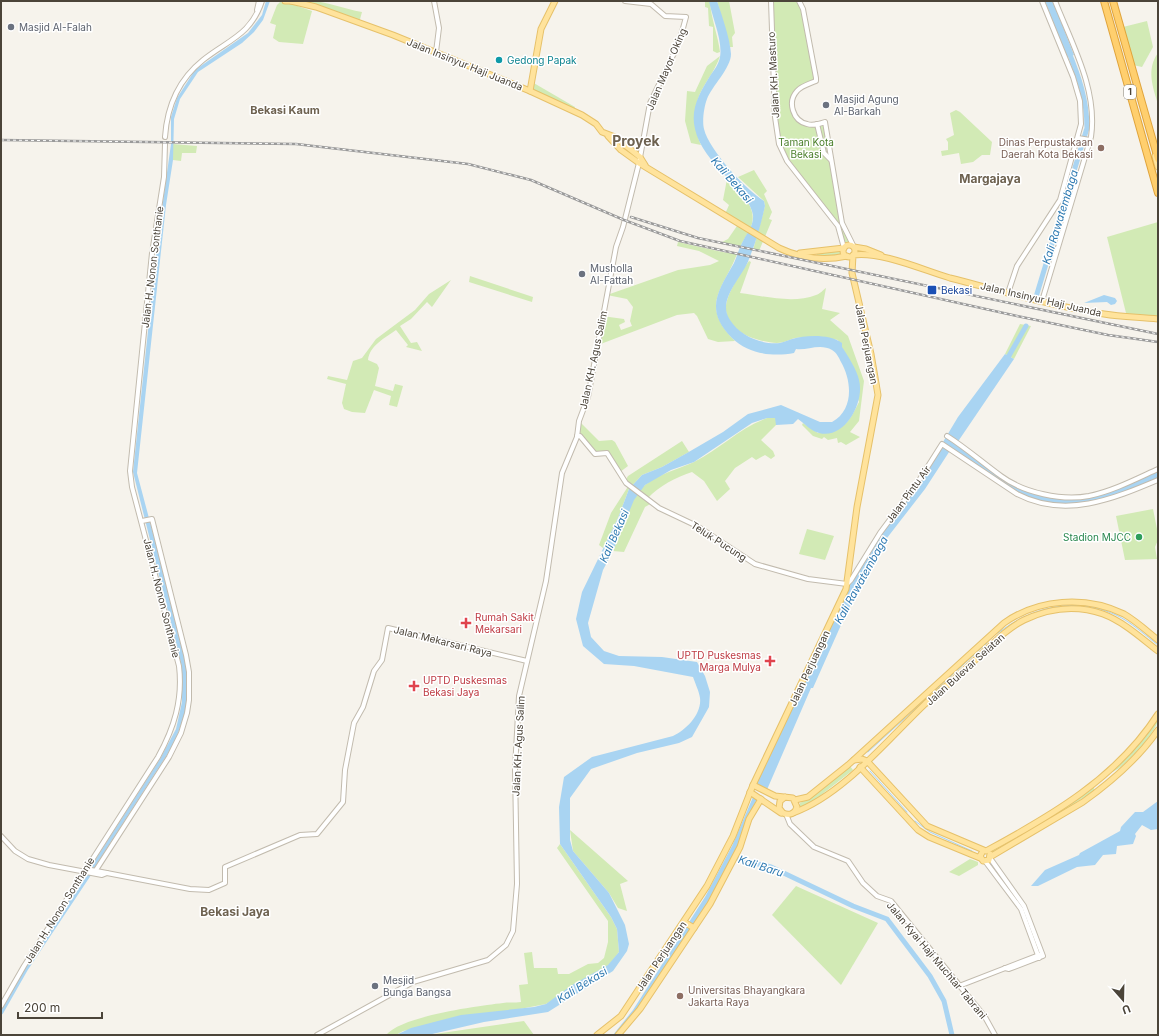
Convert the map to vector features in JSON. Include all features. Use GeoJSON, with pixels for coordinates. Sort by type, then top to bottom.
{"type":"FeatureCollection","features":[{"type":"Feature","properties":{"kind":"highway","name":"1"},"geometry":{"type":"LineString","coordinates":[[1104,1],[1157,185],[1158,193]]}},
{"type":"Feature","properties":{"kind":"highway","name":"1"},"geometry":{"type":"LineString","coordinates":[[1112,1],[1158,159]]}},
{"type":"Feature","properties":{"kind":"main road","name":"Jalan Insinyur Haji Juanda"},"geometry":{"type":"LineString","coordinates":[[285,1],[292,1],[316,7],[436,52],[530,91],[582,115],[607,135],[615,137],[645,165],[790,253],[818,258],[848,258]]}},
{"type":"Feature","properties":{"kind":"main road"},"geometry":{"type":"LineString","coordinates":[[530,91],[541,30],[555,1]]}},
{"type":"Feature","properties":{"kind":"main road"},"geometry":{"type":"LineString","coordinates":[[1153,146],[1158,167]]}},
{"type":"Feature","properties":{"kind":"main road","name":"Jalan Insinyur Haji Juanda"},"geometry":{"type":"LineString","coordinates":[[770,241],[798,252],[844,248]]}},
{"type":"Feature","properties":{"kind":"main road"},"geometry":{"type":"LineString","coordinates":[[848,258],[853,254],[854,247],[848,245],[844,248],[843,254],[848,258],[852,268]]}},
{"type":"Feature","properties":{"kind":"main road","name":"Jalan Insinyur Haji Juanda"},"geometry":{"type":"LineString","coordinates":[[854,247],[866,249],[886,259]]}},
{"type":"Feature","properties":{"kind":"main road"},"geometry":{"type":"LineString","coordinates":[[818,251],[818,258]]}},
{"type":"Feature","properties":{"kind":"main road","name":"Jalan Insinyur Haji Juanda"},"geometry":{"type":"LineString","coordinates":[[853,254],[866,254],[1042,301],[1104,314],[1158,318]]}},
{"type":"Feature","properties":{"kind":"main road","name":"Jalan Perjuangan"},"geometry":{"type":"LineString","coordinates":[[596,1035],[636,1006],[651,971],[685,923],[724,857],[751,793],[846,590],[864,464],[878,395],[852,268],[853,254]]}},
{"type":"Feature","properties":{"kind":"main road","name":"Jalan Bulevar Selatan"},"geometry":{"type":"LineString","coordinates":[[798,800],[808,797],[853,760],[1004,623],[1032,608],[1052,603],[1069,602],[1102,606],[1125,615],[1158,640]]}},
{"type":"Feature","properties":{"kind":"main road","name":"Jalan Bulevar Selatan"},"geometry":{"type":"LineString","coordinates":[[793,813],[816,803],[862,769],[925,704],[1005,633],[1025,620],[1043,613],[1063,609],[1078,609],[1104,614],[1124,625],[1158,651]]}},
{"type":"Feature","properties":{"kind":"main road"},"geometry":{"type":"LineString","coordinates":[[986,859],[980,854],[1086,791],[1107,774],[1137,743],[1158,714]]}},
{"type":"Feature","properties":{"kind":"main road"},"geometry":{"type":"LineString","coordinates":[[862,769],[918,830],[929,837],[972,856],[986,859],[1097,792],[1122,771],[1158,730]]}},
{"type":"Feature","properties":{"kind":"main road"},"geometry":{"type":"LineString","coordinates":[[866,748],[864,752],[867,756],[874,755]]}},
{"type":"Feature","properties":{"kind":"main road"},"geometry":{"type":"LineString","coordinates":[[853,760],[862,759],[868,763],[927,826],[984,851]]}},
{"type":"Feature","properties":{"kind":"main road"},"geometry":{"type":"LineString","coordinates":[[755,786],[775,796],[791,797],[798,800]]}},
{"type":"Feature","properties":{"kind":"main road"},"geometry":{"type":"LineString","coordinates":[[751,793],[780,813],[785,814],[793,813],[797,807],[798,800]]}},
{"type":"Feature","properties":{"kind":"main road"},"geometry":{"type":"LineString","coordinates":[[785,797],[780,801],[779,806],[785,814]]}},
{"type":"Feature","properties":{"kind":"main road","name":"Jalan Perjuangan"},"geometry":{"type":"LineString","coordinates":[[618,1035],[636,1006],[660,977],[710,904],[733,859],[749,819],[760,798]]}},
{"type":"Feature","properties":{"kind":"main road"},"geometry":{"type":"LineString","coordinates":[[798,800],[800,810]]}},
{"type":"Feature","properties":{"kind":"main road"},"geometry":{"type":"LineString","coordinates":[[972,856],[976,854],[976,848]]}},
{"type":"Feature","properties":{"kind":"main road"},"geometry":{"type":"LineString","coordinates":[[984,851],[986,859]]}},
{"type":"Feature","properties":{"kind":"main road"},"geometry":{"type":"LineString","coordinates":[[724,857],[733,859]]}},
{"type":"Feature","properties":{"kind":"main road"},"geometry":{"type":"LineString","coordinates":[[685,923],[693,928]]}},
{"type":"Feature","properties":{"kind":"main road"},"geometry":{"type":"LineString","coordinates":[[651,971],[660,977]]}},
{"type":"Feature","properties":{"kind":"street"},"geometry":{"type":"LineString","coordinates":[[257,11],[259,1]]}},
{"type":"Feature","properties":{"kind":"street"},"geometry":{"type":"LineString","coordinates":[[165,137],[170,104],[183,82],[202,60],[241,34],[251,22],[262,1]]}},
{"type":"Feature","properties":{"kind":"street"},"geometry":{"type":"LineString","coordinates":[[434,1],[439,28],[436,52]]}},
{"type":"Feature","properties":{"kind":"street","name":"Jalan Mayor Oking"},"geometry":{"type":"LineString","coordinates":[[625,1],[651,4],[665,16],[686,17],[679,43],[650,103],[639,160]]}},
{"type":"Feature","properties":{"kind":"street","name":"Jalan KH. Masturo"},"geometry":{"type":"LineString","coordinates":[[771,1],[775,117],[779,144],[787,161],[831,216],[841,233],[844,248]]}},
{"type":"Feature","properties":{"kind":"street"},"geometry":{"type":"LineString","coordinates":[[799,1],[803,9],[816,81],[797,91],[793,99],[792,109],[797,118],[802,122],[817,124],[825,122],[841,219],[854,247]]}},
{"type":"Feature","properties":{"kind":"street"},"geometry":{"type":"LineString","coordinates":[[1008,292],[1017,266],[1060,200],[1079,138],[1081,124],[1080,102],[1073,77],[1042,1]]}},
{"type":"Feature","properties":{"kind":"street"},"geometry":{"type":"LineString","coordinates":[[1042,301],[1089,140],[1093,116],[1089,91],[1055,1]]}},
{"type":"Feature","properties":{"kind":"street"},"geometry":{"type":"LineString","coordinates":[[817,124],[824,153],[831,160]]}},
{"type":"Feature","properties":{"kind":"street"},"geometry":{"type":"LineString","coordinates":[[1079,138],[1089,140]]}},
{"type":"Feature","properties":{"kind":"street","name":"Jalan H. Nonon Sonthanie"},"geometry":{"type":"LineString","coordinates":[[1,1006],[24,966],[96,852],[158,758],[167,741],[178,710],[181,688],[179,666],[143,520],[132,487],[130,466],[152,253],[164,177],[165,144]]}},
{"type":"Feature","properties":{"kind":"street","name":"Jalan KH. Agus Salim"},"geometry":{"type":"LineString","coordinates":[[317,1035],[413,982],[488,960],[509,941],[515,921],[517,884],[515,819],[516,738],[519,696],[546,581],[562,473],[577,436],[579,421],[589,390],[616,247],[623,227],[639,160]]}},
{"type":"Feature","properties":{"kind":"street"},"geometry":{"type":"LineString","coordinates":[[841,233],[843,230],[846,231]]}},
{"type":"Feature","properties":{"kind":"street","name":"Teluk Pucung"},"geometry":{"type":"LineString","coordinates":[[577,436],[580,436],[595,454],[607,453],[629,484],[659,508],[697,526],[755,564],[808,578],[847,584]]}},
{"type":"Feature","properties":{"kind":"street"},"geometry":{"type":"LineString","coordinates":[[947,436],[1002,477],[1034,491],[1059,496],[1090,496],[1117,487],[1158,469]]}},
{"type":"Feature","properties":{"kind":"street"},"geometry":{"type":"LineString","coordinates":[[957,443],[951,449],[1017,494],[1026,499],[1050,504],[1078,505],[1097,503],[1158,480]]}},
{"type":"Feature","properties":{"kind":"street","name":"Jalan Pintu Air"},"geometry":{"type":"LineString","coordinates":[[847,584],[880,533],[944,445],[951,449]]}},
{"type":"Feature","properties":{"kind":"street","name":"Jalan H. Nonon Sonthanie"},"geometry":{"type":"LineString","coordinates":[[100,872],[169,756],[181,733],[188,713],[190,688],[188,665],[151,519],[143,520]]}},
{"type":"Feature","properties":{"kind":"street"},"geometry":{"type":"LineString","coordinates":[[152,558],[160,555]]}},
{"type":"Feature","properties":{"kind":"street","name":"Jalan Mekarsari Raya"},"geometry":{"type":"LineString","coordinates":[[100,872],[178,887],[212,890],[225,883],[225,867],[300,835],[317,834],[330,816],[343,802],[345,770],[354,723],[363,706],[374,671],[382,660],[388,628],[527,661]]}},
{"type":"Feature","properties":{"kind":"street","name":"Jalan Kyai Haji Muchtar Tabrani"},"geometry":{"type":"LineString","coordinates":[[785,814],[790,824],[813,846],[820,851],[849,861],[865,885],[878,897],[891,901],[989,1022],[995,1035]]}},
{"type":"Feature","properties":{"kind":"street"},"geometry":{"type":"LineString","coordinates":[[1,836],[22,856],[28,859],[73,870],[100,872]]}},
{"type":"Feature","properties":{"kind":"street"},"geometry":{"type":"LineString","coordinates":[[73,870],[85,867],[96,852]]}},
{"type":"Feature","properties":{"kind":"street"},"geometry":{"type":"LineString","coordinates":[[960,986],[1005,968],[1041,956],[1024,906],[986,859]]}},
{"type":"Feature","properties":{"kind":"street"},"geometry":{"type":"LineString","coordinates":[[86,870],[100,872]]}},
{"type":"Feature","properties":{"kind":"green space"},"geometry":{"type":"Polygon","coordinates":[[[308,1],[322,2],[362,12],[359,23],[307,5],[308,1]]]}},
{"type":"Feature","properties":{"kind":"green space"},"geometry":{"type":"Polygon","coordinates":[[[705,1],[710,1],[720,52],[717,53],[713,51],[713,27],[709,26],[708,8],[705,7],[705,1]]]}},
{"type":"Feature","properties":{"kind":"green space"},"geometry":{"type":"Polygon","coordinates":[[[717,1],[729,1],[735,33],[732,37],[733,47],[730,47],[717,1]]]}},
{"type":"Feature","properties":{"kind":"green space","name":"Taman Kota Bekasi"},"geometry":{"type":"Polygon","coordinates":[[[771,1],[799,1],[802,8],[816,81],[802,87],[793,99],[794,114],[806,124],[825,122],[840,215],[854,247],[879,254],[853,255],[854,248],[848,245],[843,250],[847,256],[817,256],[817,253],[843,248],[841,233],[791,165],[778,140],[771,1]]]}},
{"type":"Feature","properties":{"kind":"green space"},"geometry":{"type":"Polygon","coordinates":[[[280,2],[292,4],[312,11],[303,44],[279,42],[273,38],[276,25],[270,23],[277,5],[280,2]]]}},
{"type":"Feature","properties":{"kind":"green space"},"geometry":{"type":"Polygon","coordinates":[[[1147,21],[1153,47],[1142,67],[1133,65],[1123,27],[1147,21]]]}},
{"type":"Feature","properties":{"kind":"green space"},"geometry":{"type":"Polygon","coordinates":[[[1158,53],[1158,104],[1151,72],[1154,59],[1158,53]]]}},
{"type":"Feature","properties":{"kind":"green space"},"geometry":{"type":"Polygon","coordinates":[[[720,56],[697,102],[696,121],[701,145],[691,143],[685,121],[687,91],[695,92],[707,66],[720,56]]]}},
{"type":"Feature","properties":{"kind":"green space"},"geometry":{"type":"Polygon","coordinates":[[[532,82],[575,107],[574,111],[530,91],[532,82]]]}},
{"type":"Feature","properties":{"kind":"green space"},"geometry":{"type":"Polygon","coordinates":[[[956,110],[992,142],[990,155],[982,155],[973,162],[961,164],[959,153],[942,156],[941,151],[948,150],[948,142],[946,139],[954,135],[950,113],[956,110]]]}},
{"type":"Feature","properties":{"kind":"green space"},"geometry":{"type":"Polygon","coordinates":[[[173,144],[197,146],[196,153],[182,153],[181,161],[173,160],[173,144]]]}},
{"type":"Feature","properties":{"kind":"green space"},"geometry":{"type":"Polygon","coordinates":[[[754,170],[767,191],[764,194],[772,212],[769,219],[772,220],[759,251],[753,250],[765,206],[764,201],[738,177],[754,170]]]}},
{"type":"Feature","properties":{"kind":"green space"},"geometry":{"type":"Polygon","coordinates":[[[727,179],[746,200],[752,213],[753,220],[751,227],[740,247],[722,242],[728,239],[739,223],[725,214],[729,205],[723,200],[727,179]]]}},
{"type":"Feature","properties":{"kind":"green space"},"geometry":{"type":"Polygon","coordinates":[[[1158,222],[1158,317],[1127,317],[1107,237],[1158,222]]]}},
{"type":"Feature","properties":{"kind":"green space"},"geometry":{"type":"Polygon","coordinates":[[[678,242],[737,254],[717,298],[716,307],[718,317],[724,328],[735,341],[718,342],[708,339],[697,316],[694,313],[677,315],[598,345],[602,316],[624,319],[625,322],[619,325],[621,330],[632,326],[630,321],[633,307],[627,299],[607,295],[678,270],[710,265],[719,261],[699,251],[677,246],[678,242]]]}},
{"type":"Feature","properties":{"kind":"green space"},"geometry":{"type":"Polygon","coordinates":[[[749,261],[751,262],[740,293],[798,299],[807,298],[820,293],[826,288],[822,309],[840,313],[830,320],[848,336],[864,381],[859,421],[850,432],[860,437],[846,445],[841,442],[838,443],[837,438],[828,440],[824,437],[822,439],[813,436],[802,425],[803,423],[818,433],[839,428],[848,421],[859,402],[838,340],[806,337],[795,338],[779,343],[761,341],[738,331],[728,319],[726,305],[730,292],[749,261]]]}},
{"type":"Feature","properties":{"kind":"green space"},"geometry":{"type":"Polygon","coordinates":[[[470,276],[533,297],[532,302],[469,282],[470,276]]]}},
{"type":"Feature","properties":{"kind":"green space"},"geometry":{"type":"Polygon","coordinates":[[[451,280],[432,307],[427,302],[411,319],[400,326],[411,343],[417,342],[422,351],[406,347],[408,345],[396,330],[379,342],[369,355],[368,360],[377,364],[379,368],[375,386],[393,391],[395,384],[403,386],[397,407],[389,405],[391,396],[374,390],[365,413],[352,412],[344,409],[342,403],[346,384],[327,379],[328,376],[347,380],[353,361],[362,358],[376,339],[415,310],[429,294],[451,280]]]}},
{"type":"Feature","properties":{"kind":"green space"},"geometry":{"type":"Polygon","coordinates":[[[1020,324],[1031,326],[1014,359],[1005,354],[1020,324]]]}},
{"type":"Feature","properties":{"kind":"green space"},"geometry":{"type":"Polygon","coordinates":[[[767,418],[776,418],[776,425],[761,440],[773,451],[775,456],[771,459],[765,455],[756,460],[752,457],[735,468],[725,481],[730,489],[717,501],[704,481],[692,472],[668,482],[647,499],[652,503],[645,507],[624,552],[613,551],[630,506],[645,485],[662,475],[694,462],[747,427],[767,418]]]}},
{"type":"Feature","properties":{"kind":"green space"},"geometry":{"type":"Polygon","coordinates":[[[579,421],[599,441],[612,440],[615,442],[628,466],[620,472],[609,455],[598,455],[577,436],[579,421]]]}},
{"type":"Feature","properties":{"kind":"green space"},"geometry":{"type":"Polygon","coordinates":[[[682,441],[689,452],[662,467],[642,475],[629,489],[618,518],[603,548],[599,545],[611,513],[629,485],[625,481],[628,476],[682,441]]]}},
{"type":"Feature","properties":{"kind":"green space","name":"Stadion MJCC"},"geometry":{"type":"Polygon","coordinates":[[[1153,509],[1158,534],[1158,540],[1155,547],[1157,559],[1125,560],[1116,516],[1153,509]]]}},
{"type":"Feature","properties":{"kind":"green space"},"geometry":{"type":"Polygon","coordinates":[[[807,529],[834,536],[825,560],[799,554],[807,529]]]}},
{"type":"Feature","properties":{"kind":"green space"},"geometry":{"type":"Polygon","coordinates":[[[1158,719],[1152,732],[1139,749],[1124,764],[1112,772],[1143,740],[1158,719]]]}},
{"type":"Feature","properties":{"kind":"green space"},"geometry":{"type":"Polygon","coordinates":[[[850,766],[853,770],[816,799],[800,808],[800,803],[808,799],[850,766]]]}},
{"type":"Feature","properties":{"kind":"green space"},"geometry":{"type":"Polygon","coordinates":[[[1093,787],[1095,790],[1063,811],[993,853],[991,852],[1093,787]]]}},
{"type":"Feature","properties":{"kind":"green space"},"geometry":{"type":"Polygon","coordinates":[[[570,830],[628,881],[620,884],[627,911],[618,908],[609,893],[573,851],[570,830]]]}},
{"type":"Feature","properties":{"kind":"green space"},"geometry":{"type":"Polygon","coordinates":[[[560,844],[611,917],[617,929],[619,952],[609,965],[546,1004],[403,1031],[396,1035],[386,1035],[395,1028],[407,1022],[423,1017],[491,1004],[521,1002],[519,985],[528,984],[524,953],[532,952],[534,968],[557,968],[558,974],[569,974],[588,964],[598,963],[604,958],[608,942],[608,921],[557,848],[560,844]]]}},
{"type":"Feature","properties":{"kind":"green space"},"geometry":{"type":"Polygon","coordinates":[[[970,859],[978,862],[978,865],[959,876],[949,872],[970,859]]]}},
{"type":"Feature","properties":{"kind":"green space"},"geometry":{"type":"Polygon","coordinates":[[[796,886],[878,923],[841,985],[772,915],[796,886]]]}},
{"type":"Feature","properties":{"kind":"green space"},"geometry":{"type":"Polygon","coordinates":[[[524,1021],[534,1035],[428,1035],[524,1021]]]}},
{"type":"Feature","properties":{"kind":"water"},"geometry":{"type":"Polygon","coordinates":[[[266,1],[270,1],[263,20],[254,32],[242,43],[198,72],[180,99],[174,119],[173,160],[166,205],[137,473],[185,654],[188,688],[186,711],[174,744],[94,868],[90,868],[160,759],[176,729],[182,702],[182,667],[133,472],[158,237],[171,144],[171,117],[177,98],[195,70],[248,33],[262,15],[266,1]]]}},
{"type":"Feature","properties":{"kind":"water","name":"Kali Bekasi"},"geometry":{"type":"Polygon","coordinates":[[[709,1],[717,1],[727,34],[731,54],[725,71],[707,99],[703,122],[704,129],[707,138],[720,158],[738,179],[756,196],[764,201],[765,206],[749,259],[728,297],[726,305],[730,320],[734,326],[745,335],[759,341],[780,343],[791,339],[818,336],[831,338],[842,343],[842,347],[858,376],[860,389],[859,399],[851,417],[845,425],[837,431],[828,434],[819,433],[798,419],[793,424],[776,425],[775,418],[767,418],[752,423],[694,462],[671,470],[645,485],[634,500],[613,551],[603,570],[588,623],[591,637],[604,651],[619,656],[662,657],[697,662],[705,676],[710,692],[709,707],[692,737],[679,743],[637,753],[591,769],[570,798],[570,840],[573,851],[609,893],[625,925],[629,944],[627,951],[613,971],[548,1012],[484,1022],[428,1035],[396,1035],[411,1028],[461,1015],[534,1007],[546,1004],[572,985],[608,965],[619,952],[617,929],[611,917],[560,844],[559,807],[564,777],[592,757],[673,736],[683,730],[692,721],[698,710],[700,698],[693,677],[634,666],[604,664],[583,646],[576,619],[582,592],[618,518],[629,489],[642,475],[662,467],[687,453],[723,432],[748,414],[781,405],[820,422],[832,422],[839,417],[847,403],[849,386],[845,370],[839,357],[832,350],[823,347],[796,349],[794,353],[778,355],[753,351],[745,348],[732,338],[723,328],[718,318],[716,300],[751,226],[753,215],[744,196],[707,153],[699,141],[695,129],[694,115],[697,101],[717,65],[721,51],[719,36],[709,1]]]}},
{"type":"Feature","properties":{"kind":"water"},"geometry":{"type":"Polygon","coordinates":[[[1045,1],[1053,1],[1074,55],[1067,57],[1045,1]]]}},
{"type":"Feature","properties":{"kind":"water"},"geometry":{"type":"Polygon","coordinates":[[[1104,295],[1115,298],[1117,301],[1115,304],[1111,305],[1107,302],[1084,303],[1104,295]]]}},
{"type":"Feature","properties":{"kind":"water"},"geometry":{"type":"Polygon","coordinates":[[[1005,354],[1014,359],[957,443],[1020,486],[1046,494],[1077,497],[1117,487],[1158,469],[1158,480],[1097,503],[1063,505],[1026,499],[951,449],[925,489],[887,538],[873,561],[845,616],[813,688],[811,688],[766,792],[753,785],[846,589],[880,533],[931,462],[958,417],[1005,354]]]}},
{"type":"Feature","properties":{"kind":"water"},"geometry":{"type":"Polygon","coordinates":[[[753,797],[757,799],[748,817],[738,845],[710,900],[640,1006],[617,1035],[613,1035],[633,1010],[705,897],[732,846],[753,797]]]}},
{"type":"Feature","properties":{"kind":"water"},"geometry":{"type":"Polygon","coordinates":[[[1158,801],[1158,829],[1151,830],[1142,825],[1135,834],[1136,836],[1133,844],[1117,846],[1116,854],[1103,855],[1095,865],[1077,867],[1038,886],[1031,886],[1045,870],[1079,855],[1080,853],[1120,831],[1121,827],[1135,812],[1143,812],[1158,801]]]}},
{"type":"Feature","properties":{"kind":"waterway","name":"Kali Rawatembaga"},"geometry":{"type":"LineString","coordinates":[[1036,297],[1087,128],[1086,108],[1082,89],[1068,50]]}},
{"type":"Feature","properties":{"kind":"waterway","name":"Kali Rawatembaga"},"geometry":{"type":"LineString","coordinates":[[1006,361],[1026,326]]}},
{"type":"Feature","properties":{"kind":"waterway"},"geometry":{"type":"LineString","coordinates":[[998,633],[1011,624],[1039,611],[1070,605],[1085,606],[1101,609],[1122,618],[1158,645]]}},
{"type":"Feature","properties":{"kind":"waterway"},"geometry":{"type":"LineString","coordinates":[[868,752],[987,643]]}},
{"type":"Feature","properties":{"kind":"waterway"},"geometry":{"type":"LineString","coordinates":[[870,771],[907,812]]}},
{"type":"Feature","properties":{"kind":"waterway"},"geometry":{"type":"LineString","coordinates":[[915,821],[930,832],[972,851]]}},
{"type":"Feature","properties":{"kind":"waterway","name":"Kali Baru"},"geometry":{"type":"LineString","coordinates":[[732,856],[741,860],[771,867],[853,906],[887,919],[930,976],[944,1001],[952,1035]]}},
{"type":"Feature","properties":{"kind":"waterway"},"geometry":{"type":"LineString","coordinates":[[1,1012],[26,968],[92,869]]}},
{"type":"Feature","properties":{"kind":"railway"},"geometry":{"type":"LineString","coordinates":[[1,140],[296,144],[468,164],[531,180],[624,220],[680,241],[1017,316],[1108,335],[1158,342]]}},
{"type":"Feature","properties":{"kind":"railway"},"geometry":{"type":"LineString","coordinates":[[631,217],[698,238],[1158,334]]}},
{"type":"Feature","properties":{"kind":"place","name":"Masjid Al-Falah"},"geometry":{"type":"Point","coordinates":[11,27]}},
{"type":"Feature","properties":{"kind":"place","name":"Gedong Papak"},"geometry":{"type":"Point","coordinates":[499,60]}},
{"type":"Feature","properties":{"kind":"place","name":"Masjid Agung Al-Barkah"},"geometry":{"type":"Point","coordinates":[826,105]}},
{"type":"Feature","properties":{"kind":"place","name":"Dinas Perpustakaan Daerah Kota Bekasi"},"geometry":{"type":"Point","coordinates":[1101,148]}},
{"type":"Feature","properties":{"kind":"place","name":"Musholla Al-Fattah"},"geometry":{"type":"Point","coordinates":[582,274]}},
{"type":"Feature","properties":{"kind":"place","name":"Bekasi"},"geometry":{"type":"Point","coordinates":[932,290]}},
{"type":"Feature","properties":{"kind":"place","name":"Stadion MJCC"},"geometry":{"type":"Point","coordinates":[1139,537]}},
{"type":"Feature","properties":{"kind":"place","name":"Rumah Sakit Mekarsari"},"geometry":{"type":"Point","coordinates":[466,623]}},
{"type":"Feature","properties":{"kind":"place","name":"UPTD Puskesmas Marga Mulya"},"geometry":{"type":"Point","coordinates":[770,661]}},
{"type":"Feature","properties":{"kind":"place","name":"UPTD Puskesmas Bekasi Jaya"},"geometry":{"type":"Point","coordinates":[414,686]}},
{"type":"Feature","properties":{"kind":"place","name":"Mesjid Bunga Bangsa"},"geometry":{"type":"Point","coordinates":[375,986]}},
{"type":"Feature","properties":{"kind":"place","name":"Universitas Bhayangkara Jakarta Raya"},"geometry":{"type":"Point","coordinates":[680,996]}},
{"type":"Feature","properties":{"kind":"district","name":"Bekasi Kaum"},"geometry":{"type":"Point","coordinates":[285,110]}},
{"type":"Feature","properties":{"kind":"district","name":"Proyek"},"geometry":{"type":"Point","coordinates":[636,141]}},
{"type":"Feature","properties":{"kind":"district","name":"Margajaya"},"geometry":{"type":"Point","coordinates":[990,179]}},
{"type":"Feature","properties":{"kind":"district","name":"Bekasi Jaya"},"geometry":{"type":"Point","coordinates":[235,912]}}]}
